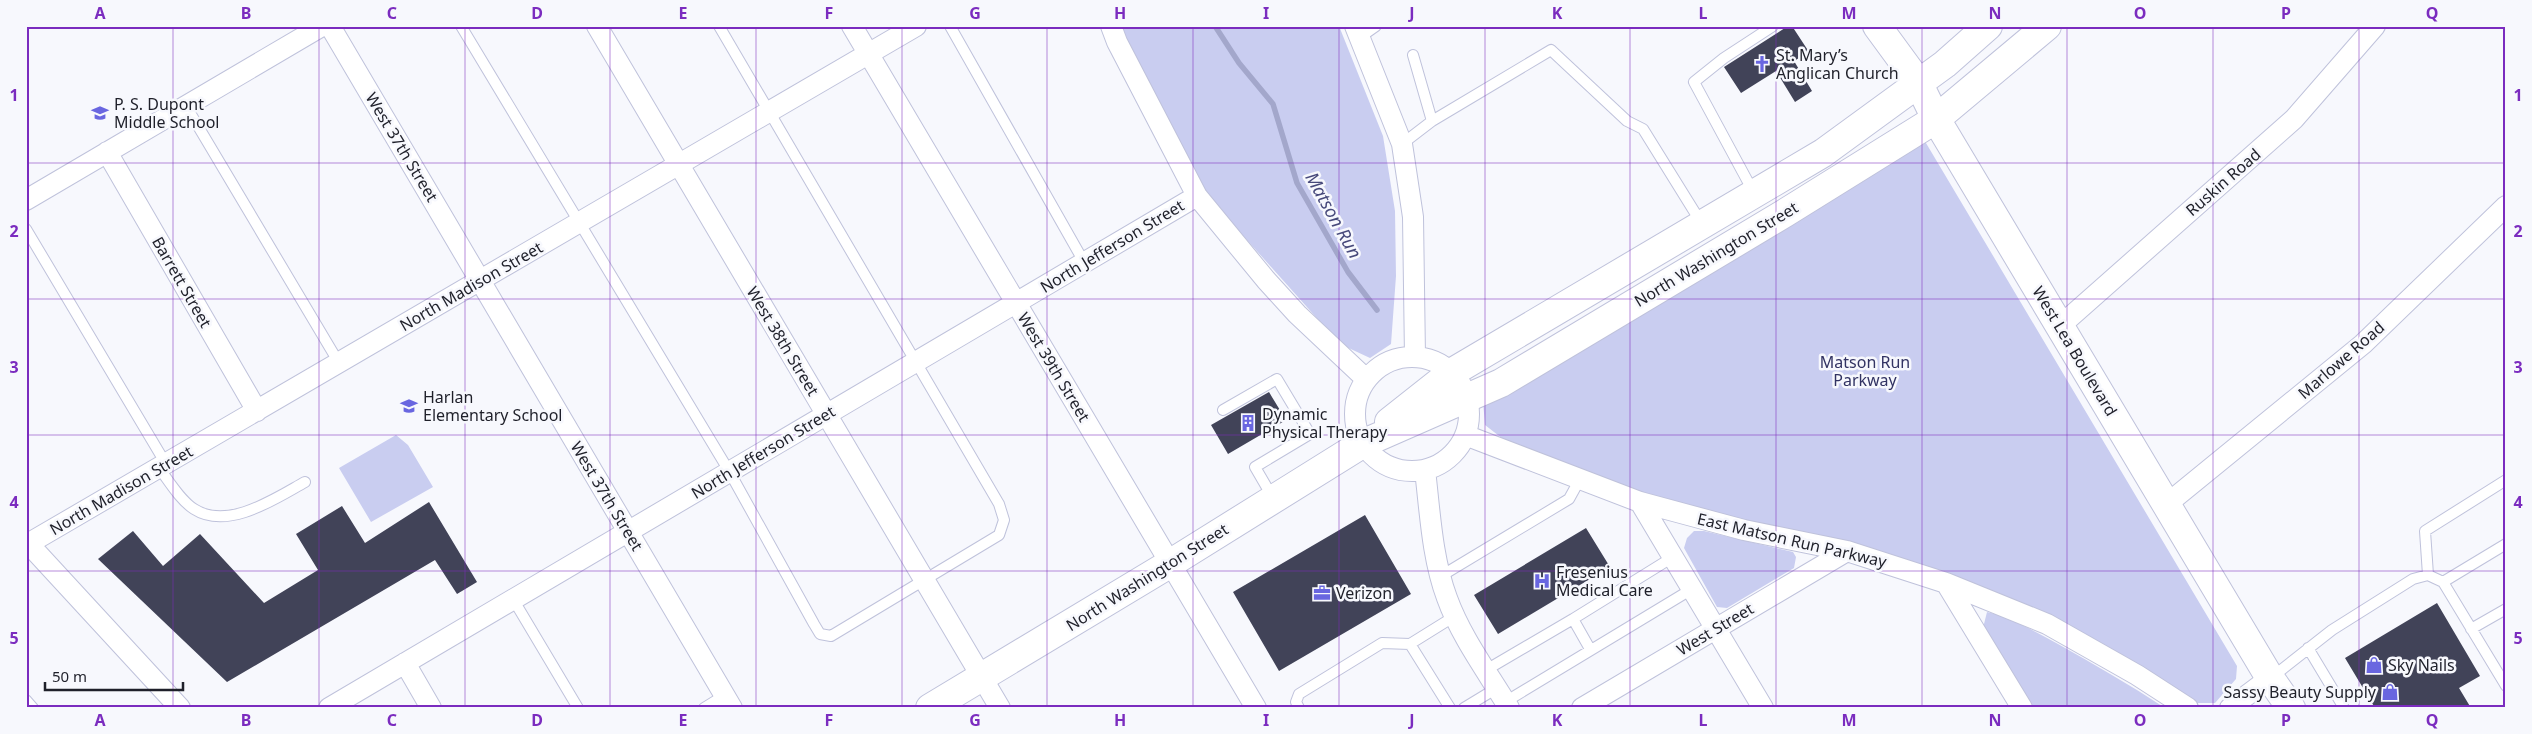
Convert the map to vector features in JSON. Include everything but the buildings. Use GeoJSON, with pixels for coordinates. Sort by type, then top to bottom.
{"type":"FeatureCollection","features":[{"type":"Feature","properties":{"kind":"main road","name":"West Lea Boulevard"},"geometry":{"type":"LineString","coordinates":[[1877,26],[1918,82],[1936,119],[2270,678],[2291,708]]}},
{"type":"Feature","properties":{"kind":"main road","name":"North Washington Street"},"geometry":{"type":"LineString","coordinates":[[930,708],[1171,564],[1362,444],[1451,373],[1823,154],[1944,64],[1988,26]]}},
{"type":"Feature","properties":{"kind":"main road","name":"North Washington Street"},"geometry":{"type":"LineString","coordinates":[[1362,444],[1467,400],[1501,383],[1936,119],[2047,26]]}},
{"type":"Feature","properties":{"kind":"main road","name":"West Lea Boulevard"},"geometry":{"type":"LineString","coordinates":[[2270,678],[2282,708]]}},
{"type":"Feature","properties":{"kind":"street"},"geometry":{"type":"LineString","coordinates":[[26,200],[322,26]]}},
{"type":"Feature","properties":{"kind":"street","name":"West 37th Street"},"geometry":{"type":"LineString","coordinates":[[330,26],[728,702]]}},
{"type":"Feature","properties":{"kind":"street","name":"West 38th Street"},"geometry":{"type":"LineString","coordinates":[[597,26],[1000,708]]}},
{"type":"Feature","properties":{"kind":"street","name":"West 39th Street"},"geometry":{"type":"LineString","coordinates":[[852,26],[1256,708]]}},
{"type":"Feature","properties":{"kind":"street","name":"North Madison Street"},"geometry":{"type":"LineString","coordinates":[[27,543],[257,411],[916,26]]}},
{"type":"Feature","properties":{"kind":"street"},"geometry":{"type":"LineString","coordinates":[[1111,26],[1117,42],[1196,196],[1297,314],[1366,380]]}},
{"type":"Feature","properties":{"kind":"street","name":"Ruskin Road"},"geometry":{"type":"LineString","coordinates":[[2060,326],[2294,119],[2375,26]]}},
{"type":"Feature","properties":{"kind":"street"},"geometry":{"type":"LineString","coordinates":[[1357,32],[1402,144],[1413,217],[1415,357]]}},
{"type":"Feature","properties":{"kind":"street","name":"Barrett Street"},"geometry":{"type":"LineString","coordinates":[[108,152],[257,411]]}},
{"type":"Feature","properties":{"kind":"street","name":"North Jefferson Street"},"geometry":{"type":"LineString","coordinates":[[329,708],[1196,196]]}},
{"type":"Feature","properties":{"kind":"street","name":"Marlowe Road"},"geometry":{"type":"LineString","coordinates":[[2167,504],[2363,344],[2506,206]]}},
{"type":"Feature","properties":{"kind":"street"},"geometry":{"type":"LineString","coordinates":[[1415,357],[1434,362],[1451,373],[1461,385],[1467,400],[1469,418],[1465,435],[1449,458],[1425,470],[1407,471],[1390,467],[1374,458],[1362,444],[1356,428],[1354,411],[1358,394],[1366,380],[1388,362],[1415,357]]}},
{"type":"Feature","properties":{"kind":"street","name":"East Matson Run Parkway"},"geometry":{"type":"LineString","coordinates":[[1465,435],[1640,502],[1744,530],[1847,551],[1946,583],[2047,624],[2137,675],[2188,708]]}},
{"type":"Feature","properties":{"kind":"street"},"geometry":{"type":"LineString","coordinates":[[1425,470],[1440,576],[1447,598],[1455,616],[1504,699]]}},
{"type":"Feature","properties":{"kind":"street"},"geometry":{"type":"LineString","coordinates":[[1640,502],[1763,708]]}},
{"type":"Feature","properties":{"kind":"street"},"geometry":{"type":"LineString","coordinates":[[27,543],[180,708]]}},
{"type":"Feature","properties":{"kind":"street","name":"West Street"},"geometry":{"type":"LineString","coordinates":[[1582,708],[1847,551]]}},
{"type":"Feature","properties":{"kind":"street"},"geometry":{"type":"LineString","coordinates":[[1946,583],[2022,708]]}},
{"type":"Feature","properties":{"kind":"street"},"geometry":{"type":"LineString","coordinates":[[405,663],[431,708]]}},
{"type":"Feature","properties":{"kind":"street"},"geometry":{"type":"LineString","coordinates":[[2230,708],[2270,678]]}},
{"type":"Feature","properties":{"kind":"lane"},"geometry":{"type":"LineString","coordinates":[[461,26],[730,472],[820,634],[831,636],[999,534],[1004,520],[999,504],[719,26]]}},
{"type":"Feature","properties":{"kind":"lane"},"geometry":{"type":"LineString","coordinates":[[950,26],[1084,262]]}},
{"type":"Feature","properties":{"kind":"lane"},"geometry":{"type":"LineString","coordinates":[[1357,32],[1376,26]]}},
{"type":"Feature","properties":{"kind":"lane"},"geometry":{"type":"LineString","coordinates":[[1755,194],[1694,82],[1724,58],[1773,26]]}},
{"type":"Feature","properties":{"kind":"lane"},"geometry":{"type":"LineString","coordinates":[[1402,144],[1432,121],[1552,50],[1627,121],[1643,129],[1702,225]]}},
{"type":"Feature","properties":{"kind":"lane"},"geometry":{"type":"LineString","coordinates":[[1413,55],[1432,121]]}},
{"type":"Feature","properties":{"kind":"lane"},"geometry":{"type":"LineString","coordinates":[[186,106],[339,363]]}},
{"type":"Feature","properties":{"kind":"lane"},"geometry":{"type":"LineString","coordinates":[[26,229],[162,466],[194,509],[218,515],[235,514],[261,507],[305,482]]}},
{"type":"Feature","properties":{"kind":"lane"},"geometry":{"type":"LineString","coordinates":[[1223,410],[1277,379],[1310,434],[1255,467],[1273,499]]}},
{"type":"Feature","properties":{"kind":"lane"},"geometry":{"type":"LineString","coordinates":[[1440,576],[1569,499],[1580,479]]}},
{"type":"Feature","properties":{"kind":"lane"},"geometry":{"type":"LineString","coordinates":[[2428,575],[2425,531],[2506,480]]}},
{"type":"Feature","properties":{"kind":"lane"},"geometry":{"type":"LineString","coordinates":[[2443,582],[2506,544]]}},
{"type":"Feature","properties":{"kind":"lane"},"geometry":{"type":"LineString","coordinates":[[1486,670],[1673,557]]}},
{"type":"Feature","properties":{"kind":"lane"},"geometry":{"type":"LineString","coordinates":[[2270,678],[2332,630],[2412,579],[2428,575],[2443,582],[2471,629],[2502,672],[2506,686]]}},
{"type":"Feature","properties":{"kind":"lane"},"geometry":{"type":"LineString","coordinates":[[1464,708],[1504,699],[1692,589]]}},
{"type":"Feature","properties":{"kind":"lane"},"geometry":{"type":"LineString","coordinates":[[513,599],[578,708]]}},
{"type":"Feature","properties":{"kind":"lane"},"geometry":{"type":"LineString","coordinates":[[2471,629],[2506,609]]}},
{"type":"Feature","properties":{"kind":"lane"},"geometry":{"type":"LineString","coordinates":[[1299,708],[1296,702],[1299,694],[1382,643],[1410,644],[1455,616]]}},
{"type":"Feature","properties":{"kind":"lane"},"geometry":{"type":"LineString","coordinates":[[1573,619],[1590,649]]}},
{"type":"Feature","properties":{"kind":"lane"},"geometry":{"type":"LineString","coordinates":[[1410,644],[1450,708]]}},
{"type":"Feature","properties":{"kind":"lane"},"geometry":{"type":"LineString","coordinates":[[2308,648],[2344,708]]}},
{"type":"Feature","properties":{"kind":"lane"},"geometry":{"type":"LineString","coordinates":[[26,700],[34,708]]}},
{"type":"Feature","properties":{"kind":"lane"},"geometry":{"type":"LineString","coordinates":[[704,708],[728,702]]}},
{"type":"Feature","properties":{"kind":"green space"},"geometry":{"type":"Polygon","coordinates":[[[1113,26],[1339,26],[1383,136],[1395,211],[1396,276],[1391,344],[1370,358],[1340,344],[1204,192],[1113,26]]]}},
{"type":"Feature","properties":{"kind":"green space","name":"Matson Run Parkway"},"geometry":{"type":"Polygon","coordinates":[[[1923,138],[2237,666],[2236,679],[2215,703],[2194,703],[1984,589],[1860,545],[1754,524],[1624,488],[1512,446],[1485,425],[1483,401],[1923,138]]]}},
{"type":"Feature","properties":{"kind":"green space"},"geometry":{"type":"Polygon","coordinates":[[[396,435],[408,445],[433,487],[371,522],[339,468],[396,435]]]}},
{"type":"Feature","properties":{"kind":"green space"},"geometry":{"type":"Polygon","coordinates":[[[1694,531],[1704,531],[1793,552],[1796,557],[1794,568],[1727,608],[1717,607],[1684,548],[1687,538],[1694,531]]]}},
{"type":"Feature","properties":{"kind":"green space"},"geometry":{"type":"Polygon","coordinates":[[[1987,612],[2015,622],[2041,635],[2112,675],[2165,708],[2032,708],[1982,632],[1987,612]]]}},
{"type":"Feature","properties":{"kind":"waterway","name":"Matson Run"},"geometry":{"type":"LineString","coordinates":[[1215,26],[1239,63],[1273,104],[1297,183],[1348,272],[1377,310]]}},
{"type":"Feature","properties":{"kind":"place","name":"St. Mary’s Anglican Church"},"geometry":{"type":"Point","coordinates":[1762,64]}},
{"type":"Feature","properties":{"kind":"place","name":"P. S. Dupont Middle School"},"geometry":{"type":"Point","coordinates":[100,113]}},
{"type":"Feature","properties":{"kind":"place","name":"Harlan Elementary School"},"geometry":{"type":"Point","coordinates":[409,406]}},
{"type":"Feature","properties":{"kind":"place","name":"Dynamic Physical Therapy"},"geometry":{"type":"Point","coordinates":[1248,423]}},
{"type":"Feature","properties":{"kind":"place","name":"Fresenius Medical Care"},"geometry":{"type":"Point","coordinates":[1542,581]}},
{"type":"Feature","properties":{"kind":"place","name":"Verizon"},"geometry":{"type":"Point","coordinates":[1322,593]}},
{"type":"Feature","properties":{"kind":"place","name":"Sky Nails"},"geometry":{"type":"Point","coordinates":[2374,665]}},
{"type":"Feature","properties":{"kind":"place","name":"Sassy Beauty Supply"},"geometry":{"type":"Point","coordinates":[2390,692]}}]}
